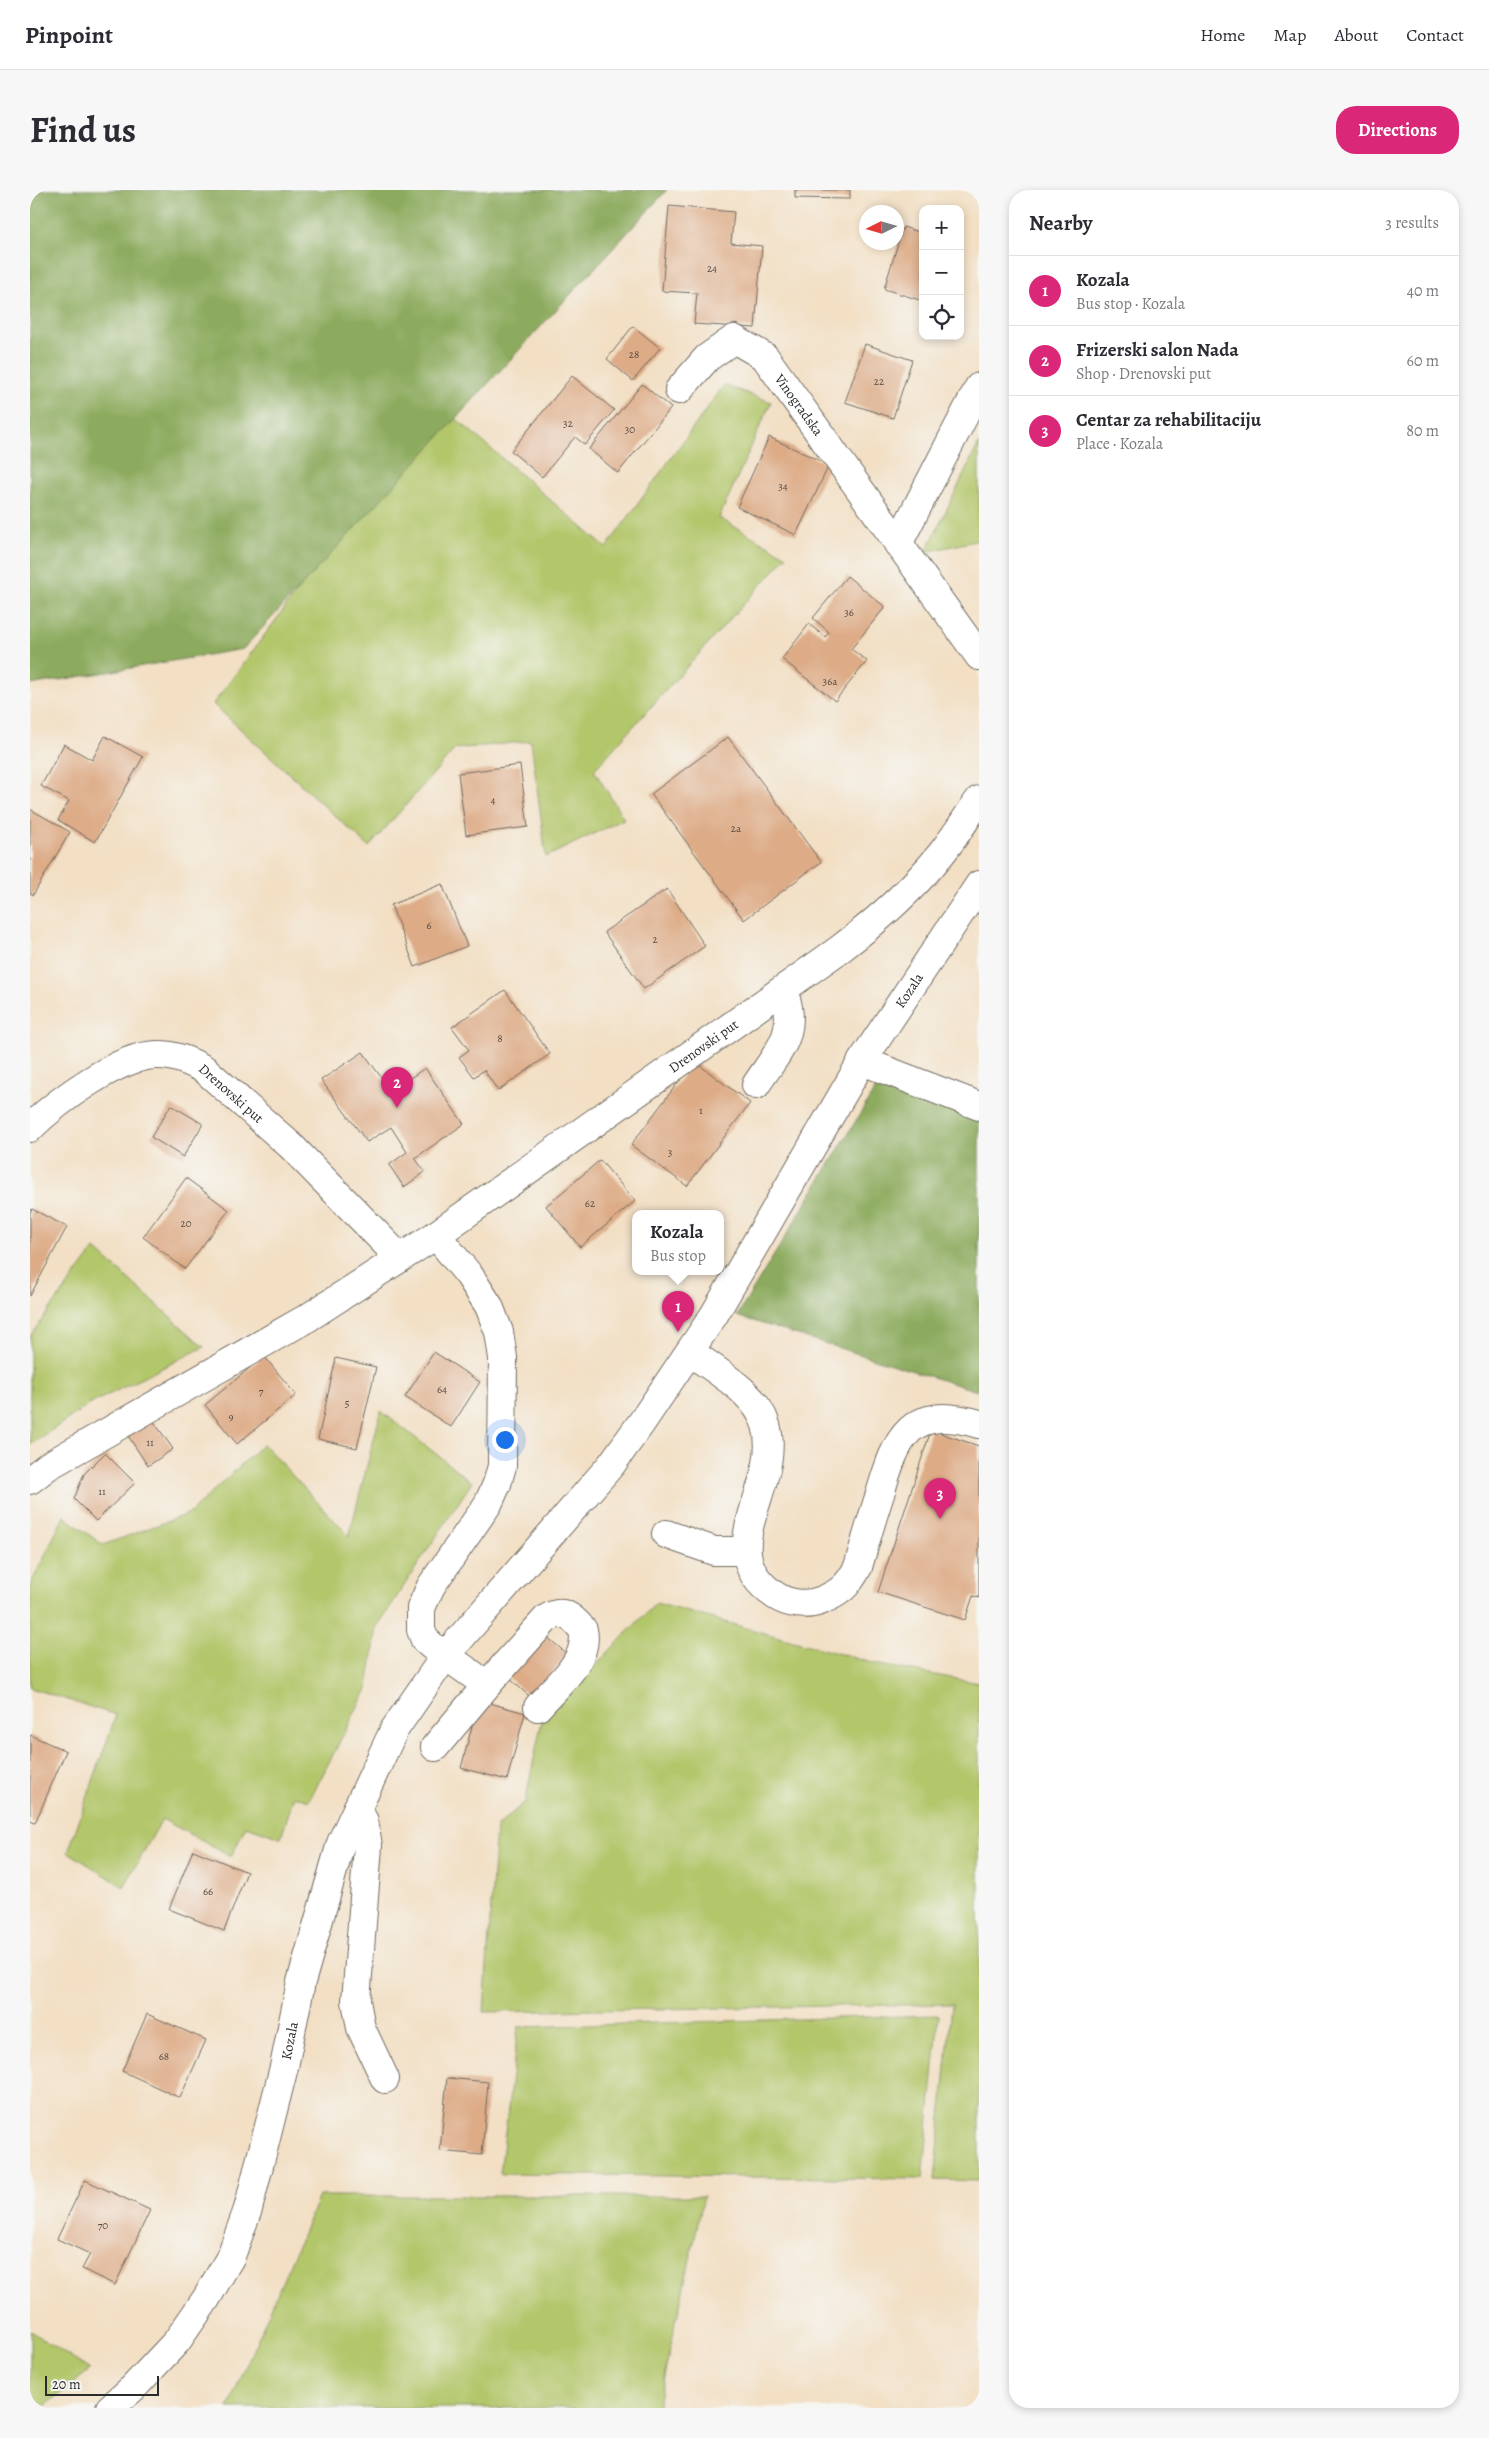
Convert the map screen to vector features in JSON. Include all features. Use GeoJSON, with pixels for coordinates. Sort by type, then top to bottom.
{"type":"FeatureCollection","features":[{"type":"Feature","properties":{"kind":"street","name":"Vinogradska"},"geometry":{"type":"LineString","coordinates":[[679,390],[707,358],[734,339],[765,357],[979,656]]}},
{"type":"Feature","properties":{"kind":"street"},"geometry":{"type":"LineString","coordinates":[[898,544],[979,386]]}},
{"type":"Feature","properties":{"kind":"street","name":"Drenovski put"},"geometry":{"type":"LineString","coordinates":[[30,1480],[48,1466],[309,1317],[436,1235],[783,990],[879,919],[941,854],[979,800]]}},
{"type":"Feature","properties":{"kind":"street","name":"Kozala"},"geometry":{"type":"LineString","coordinates":[[110,2408],[133,2388],[177,2341],[206,2299],[231,2256],[248,2209],[301,1982],[341,1843],[394,1730],[445,1656],[611,1465],[691,1352],[862,1060],[979,886]]}},
{"type":"Feature","properties":{"kind":"street"},"geometry":{"type":"LineString","coordinates":[[756,1085],[789,1035],[788,1002],[783,990]]}},
{"type":"Feature","properties":{"kind":"street","name":"Drenovski put"},"geometry":{"type":"LineString","coordinates":[[30,1128],[46,1112],[70,1095],[122,1065],[156,1055],[190,1061],[204,1069],[290,1146],[400,1258]]}},
{"type":"Feature","properties":{"kind":"street"},"geometry":{"type":"LineString","coordinates":[[862,1060],[979,1106]]}},
{"type":"Feature","properties":{"kind":"street"},"geometry":{"type":"LineString","coordinates":[[436,1235],[469,1275],[488,1306],[499,1332],[503,1358],[502,1466],[497,1484],[488,1504],[432,1586],[421,1608],[422,1630],[425,1640],[487,1685]]}},
{"type":"Feature","properties":{"kind":"street"},"geometry":{"type":"LineString","coordinates":[[691,1352],[750,1398],[765,1423],[769,1439],[768,1457],[748,1534],[746,1551],[750,1571],[760,1583],[779,1598],[794,1603],[817,1602],[835,1595],[849,1584],[858,1567],[891,1456],[901,1437],[926,1421],[939,1417],[956,1417],[979,1424]]}},
{"type":"Feature","properties":{"kind":"street"},"geometry":{"type":"LineString","coordinates":[[666,1534],[714,1551],[746,1551]]}},
{"type":"Feature","properties":{"kind":"street"},"geometry":{"type":"LineString","coordinates":[[436,1747],[487,1685],[546,1619],[554,1613],[568,1615],[583,1630],[584,1648],[580,1659],[538,1707]]}},
{"type":"Feature","properties":{"kind":"street"},"geometry":{"type":"LineString","coordinates":[[357,1809],[364,1820],[368,1846],[356,2002],[361,2028],[385,2079]]}},
{"type":"Feature","properties":{"kind":"green space"},"geometry":{"type":"Polygon","coordinates":[[[30,190],[667,190],[243,649],[30,685],[30,190]]]}},
{"type":"Feature","properties":{"kind":"green space"},"geometry":{"type":"Polygon","coordinates":[[[724,385],[771,402],[719,518],[787,556],[594,770],[624,819],[546,857],[531,741],[455,749],[369,847],[213,704],[438,403],[606,548],[724,385]]]}},
{"type":"Feature","properties":{"kind":"green space"},"geometry":{"type":"Polygon","coordinates":[[[979,443],[979,540],[926,552],[979,443]]]}},
{"type":"Feature","properties":{"kind":"green space"},"geometry":{"type":"Polygon","coordinates":[[[877,1086],[979,1120],[979,1367],[977,1391],[737,1316],[877,1086]]]}},
{"type":"Feature","properties":{"kind":"green space"},"geometry":{"type":"Polygon","coordinates":[[[95,1249],[204,1347],[90,1404],[30,1445],[30,1336],[95,1249]]]}},
{"type":"Feature","properties":{"kind":"green space"},"geometry":{"type":"Polygon","coordinates":[[[381,1411],[472,1482],[377,1627],[368,1687],[309,1801],[294,1796],[281,1838],[246,1826],[231,1857],[162,1819],[124,1887],[68,1852],[116,1715],[30,1688],[30,1586],[64,1516],[103,1545],[190,1513],[263,1444],[349,1536],[381,1411]]]}},
{"type":"Feature","properties":{"kind":"green space"},"geometry":{"type":"Polygon","coordinates":[[[656,1603],[880,1665],[979,1683],[979,2181],[935,2180],[952,2004],[484,2012],[496,1827],[525,1802],[542,1720],[656,1603]]]}},
{"type":"Feature","properties":{"kind":"green space"},"geometry":{"type":"Polygon","coordinates":[[[939,2015],[923,2179],[500,2174],[518,2027],[939,2015]]]}},
{"type":"Feature","properties":{"kind":"green space"},"geometry":{"type":"Polygon","coordinates":[[[319,2196],[704,2196],[657,2408],[228,2408],[319,2196]]]}},
{"type":"Feature","properties":{"kind":"green space"},"geometry":{"type":"Polygon","coordinates":[[[30,2331],[90,2370],[42,2408],[30,2408],[30,2331]]]}},
{"type":"Feature","properties":{"kind":"building"},"geometry":{"type":"Polygon","coordinates":[[[795,190],[850,190],[850,199],[795,198],[795,190]]]}},
{"type":"Feature","properties":{"kind":"building"},"geometry":{"type":"Polygon","coordinates":[[[669,206],[734,212],[731,243],[762,246],[755,328],[694,324],[697,293],[662,291],[669,206]]]}},
{"type":"Feature","properties":{"kind":"building"},"geometry":{"type":"Polygon","coordinates":[[[904,227],[919,232],[919,300],[884,289],[896,250],[904,250],[904,227]]]}},
{"type":"Feature","properties":{"kind":"building"},"geometry":{"type":"Polygon","coordinates":[[[633,326],[660,348],[633,381],[607,359],[633,326]]]}},
{"type":"Feature","properties":{"kind":"building"},"geometry":{"type":"Polygon","coordinates":[[[865,344],[912,360],[893,418],[845,402],[865,344]]]}},
{"type":"Feature","properties":{"kind":"building"},"geometry":{"type":"Polygon","coordinates":[[[572,376],[614,410],[585,445],[575,437],[542,477],[511,451],[572,376]]]}},
{"type":"Feature","properties":{"kind":"building"},"geometry":{"type":"Polygon","coordinates":[[[642,384],[671,408],[618,473],[589,449],[642,384]]]}},
{"type":"Feature","properties":{"kind":"building"},"geometry":{"type":"Polygon","coordinates":[[[769,437],[829,465],[796,535],[737,507],[769,437]]]}},
{"type":"Feature","properties":{"kind":"building"},"geometry":{"type":"Polygon","coordinates":[[[847,576],[885,607],[851,649],[867,661],[835,701],[782,659],[809,624],[825,637],[829,632],[813,618],[847,576]]]}},
{"type":"Feature","properties":{"kind":"building"},"geometry":{"type":"Polygon","coordinates":[[[105,736],[143,757],[95,842],[58,820],[69,801],[41,786],[64,744],[92,760],[105,736]]]}},
{"type":"Feature","properties":{"kind":"building"},"geometry":{"type":"Polygon","coordinates":[[[728,737],[821,862],[744,920],[651,794],[728,737]]]}},
{"type":"Feature","properties":{"kind":"building"},"geometry":{"type":"Polygon","coordinates":[[[520,765],[528,827],[466,835],[458,773],[520,765]]]}},
{"type":"Feature","properties":{"kind":"building"},"geometry":{"type":"Polygon","coordinates":[[[30,809],[70,832],[33,895],[30,893],[30,809]]]}},
{"type":"Feature","properties":{"kind":"building"},"geometry":{"type":"Polygon","coordinates":[[[442,884],[467,946],[415,967],[391,905],[442,884]]]}},
{"type":"Feature","properties":{"kind":"building"},"geometry":{"type":"Polygon","coordinates":[[[667,889],[705,946],[644,989],[604,932],[667,889]]]}},
{"type":"Feature","properties":{"kind":"building"},"geometry":{"type":"Polygon","coordinates":[[[505,990],[550,1054],[498,1091],[484,1070],[474,1077],[459,1057],[469,1050],[452,1027],[505,990]]]}},
{"type":"Feature","properties":{"kind":"building"},"geometry":{"type":"Polygon","coordinates":[[[363,1052],[391,1091],[425,1068],[464,1124],[415,1158],[425,1172],[404,1187],[389,1165],[407,1152],[391,1127],[367,1142],[321,1080],[363,1052]]]}},
{"type":"Feature","properties":{"kind":"building"},"geometry":{"type":"Polygon","coordinates":[[[694,1061],[750,1103],[687,1186],[631,1145],[694,1061]]]}},
{"type":"Feature","properties":{"kind":"building"},"geometry":{"type":"Polygon","coordinates":[[[171,1105],[203,1124],[183,1157],[151,1137],[171,1105]]]}},
{"type":"Feature","properties":{"kind":"building"},"geometry":{"type":"Polygon","coordinates":[[[600,1160],[635,1201],[580,1247],[546,1206],[600,1160]]]}},
{"type":"Feature","properties":{"kind":"building"},"geometry":{"type":"Polygon","coordinates":[[[186,1178],[229,1210],[185,1269],[143,1237],[186,1178]]]}},
{"type":"Feature","properties":{"kind":"building"},"geometry":{"type":"Polygon","coordinates":[[[32,1209],[67,1227],[30,1296],[30,1213],[32,1209]]]}},
{"type":"Feature","properties":{"kind":"building"},"geometry":{"type":"Polygon","coordinates":[[[434,1352],[480,1382],[451,1427],[405,1397],[434,1352]]]}},
{"type":"Feature","properties":{"kind":"building"},"geometry":{"type":"Polygon","coordinates":[[[264,1356],[296,1395],[237,1444],[205,1405],[264,1356]]]}},
{"type":"Feature","properties":{"kind":"building"},"geometry":{"type":"Polygon","coordinates":[[[336,1358],[376,1367],[357,1448],[318,1439],[336,1358]]]}},
{"type":"Feature","properties":{"kind":"building"},"geometry":{"type":"Polygon","coordinates":[[[152,1419],[173,1449],[148,1466],[128,1436],[152,1419]]]}},
{"type":"Feature","properties":{"kind":"building"},"geometry":{"type":"Polygon","coordinates":[[[931,1430],[979,1446],[979,1598],[973,1596],[965,1620],[878,1592],[931,1430]]]}},
{"type":"Feature","properties":{"kind":"building"},"geometry":{"type":"Polygon","coordinates":[[[105,1453],[135,1483],[96,1521],[74,1499],[84,1474],[105,1453]]]}},
{"type":"Feature","properties":{"kind":"building"},"geometry":{"type":"Polygon","coordinates":[[[545,1635],[568,1655],[530,1697],[508,1677],[545,1635]]]}},
{"type":"Feature","properties":{"kind":"building"},"geometry":{"type":"Polygon","coordinates":[[[479,1700],[525,1713],[507,1780],[461,1768],[479,1700]]]}},
{"type":"Feature","properties":{"kind":"building"},"geometry":{"type":"Polygon","coordinates":[[[30,1735],[66,1751],[35,1823],[30,1821],[30,1735]]]}},
{"type":"Feature","properties":{"kind":"building"},"geometry":{"type":"Polygon","coordinates":[[[193,1850],[247,1872],[224,1931],[169,1909],[193,1850]]]}},
{"type":"Feature","properties":{"kind":"building"},"geometry":{"type":"Polygon","coordinates":[[[147,2014],[206,2040],[180,2098],[122,2071],[147,2014]]]}},
{"type":"Feature","properties":{"kind":"building"},"geometry":{"type":"Polygon","coordinates":[[[447,2078],[488,2082],[482,2155],[440,2151],[447,2078]]]}},
{"type":"Feature","properties":{"kind":"building"},"geometry":{"type":"Polygon","coordinates":[[[85,2180],[150,2210],[115,2285],[82,2269],[90,2254],[57,2239],[85,2180]]]}},
{"type":"Feature","properties":{"kind":"place","name":"Frizerski salon Nada"},"geometry":{"type":"Point","coordinates":[397,1108]}},
{"type":"Feature","properties":{"kind":"place","name":"Kozala"},"geometry":{"type":"Point","coordinates":[678,1332]}},
{"type":"Feature","properties":{"kind":"place","name":"Centar za rehabilitaciju"},"geometry":{"type":"Point","coordinates":[940,1519]}}]}
